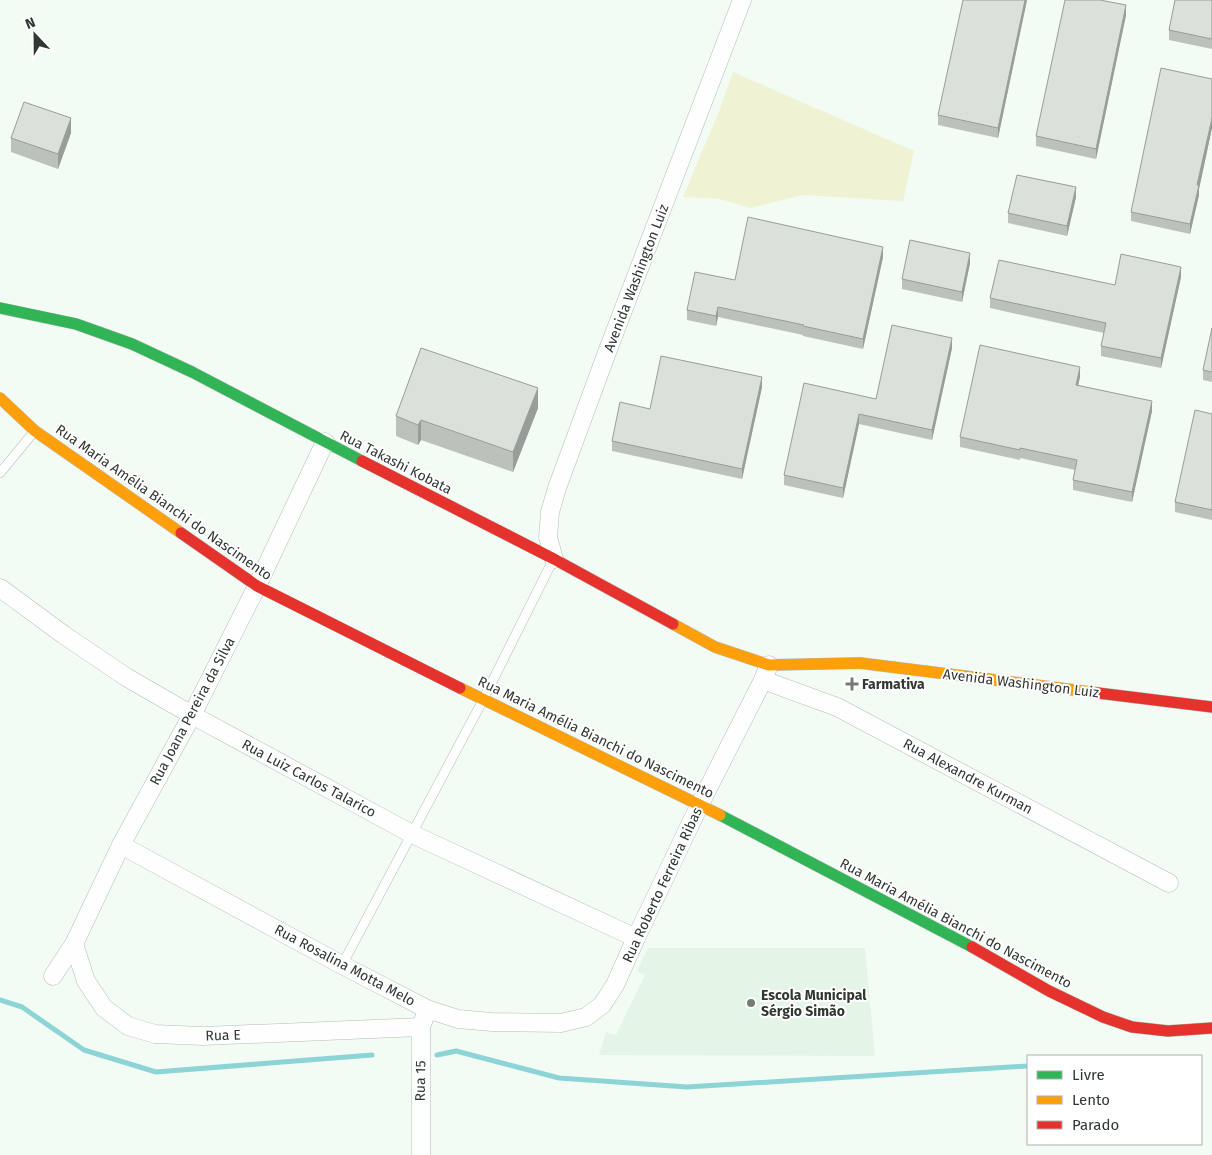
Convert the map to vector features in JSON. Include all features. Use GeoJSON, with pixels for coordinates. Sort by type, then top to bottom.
{"type":"FeatureCollection","features":[{"type":"Feature","properties":{"kind":"street","name":"Avenida Washington Luiz"},"geometry":{"type":"LineString","coordinates":[[554,559],[548,536],[550,512],[557,488],[742,0]]}},
{"type":"Feature","properties":{"kind":"street","name":"Rua Takashi Kobata"},"geometry":{"type":"LineString","coordinates":[[0,308],[76,324],[132,344],[192,372],[554,559],[766,673]]}},
{"type":"Feature","properties":{"kind":"street","name":"Rua Maria Amélia Bianchi do Nascimento"},"geometry":{"type":"LineString","coordinates":[[0,398],[35,430],[257,586],[483,700],[700,804],[989,956],[1049,991],[1103,1017],[1132,1027],[1168,1031],[1212,1028]]}},
{"type":"Feature","properties":{"kind":"street","name":"Rua Joana Pereira da Silva"},"geometry":{"type":"LineString","coordinates":[[53,976],[74,944],[121,844],[192,715],[257,586],[325,442]]}},
{"type":"Feature","properties":{"kind":"street","name":"Rua Luiz Carlos Talarico"},"geometry":{"type":"LineString","coordinates":[[0,588],[64,636],[126,677],[192,715],[412,834],[636,938]]}},
{"type":"Feature","properties":{"kind":"street","name":"Avenida Washington Luiz"},"geometry":{"type":"LineString","coordinates":[[766,673],[860,663],[1212,707]]}},
{"type":"Feature","properties":{"kind":"street","name":"Rua Roberto Ferreira Ribas"},"geometry":{"type":"LineString","coordinates":[[586,1017],[602,1005],[615,985],[700,804],[766,673]]}},
{"type":"Feature","properties":{"kind":"street","name":"Rua Alexandre Kurman"},"geometry":{"type":"LineString","coordinates":[[766,673],[837,707],[1169,882]]}},
{"type":"Feature","properties":{"kind":"street","name":"Rua Rosalina Motta Melo"},"geometry":{"type":"LineString","coordinates":[[121,844],[427,1009],[458,1018],[492,1022],[561,1023],[586,1017]]}},
{"type":"Feature","properties":{"kind":"street","name":"Rua E"},"geometry":{"type":"LineString","coordinates":[[74,944],[86,981],[104,1008],[128,1026],[155,1034],[203,1036],[421,1027]]}},
{"type":"Feature","properties":{"kind":"street","name":"Rua 15"},"geometry":{"type":"LineString","coordinates":[[421,1155],[421,1027],[427,1009]]}},
{"type":"Feature","properties":{"kind":"lane"},"geometry":{"type":"LineString","coordinates":[[0,473],[35,430]]}},
{"type":"Feature","properties":{"kind":"lane"},"geometry":{"type":"LineString","coordinates":[[342,964],[483,700],[554,559]]}},
{"type":"Feature","properties":{"kind":"shaded area"},"geometry":{"type":"Polygon","coordinates":[[[733,72],[914,151],[903,201],[803,195],[751,208],[719,199],[683,197],[720,109],[733,72]]]}},
{"type":"Feature","properties":{"kind":"shaded area","name":"Escola Municipal Sérgio Simão"},"geometry":{"type":"Polygon","coordinates":[[[648,948],[865,948],[875,1056],[599,1055],[606,1032],[616,1035],[645,975],[637,971],[648,948]]]}},
{"type":"Feature","properties":{"kind":"building"},"geometry":{"type":"Polygon","coordinates":[[[963,0],[1025,0],[998,128],[938,115],[963,0]]]}},
{"type":"Feature","properties":{"kind":"building"},"geometry":{"type":"Polygon","coordinates":[[[1065,0],[1100,0],[1126,5],[1096,149],[1036,136],[1065,0]]]}},
{"type":"Feature","properties":{"kind":"building"},"geometry":{"type":"Polygon","coordinates":[[[1175,0],[1212,0],[1212,39],[1169,30],[1175,0]]]}},
{"type":"Feature","properties":{"kind":"building"},"geometry":{"type":"Polygon","coordinates":[[[1161,68],[1212,79],[1212,118],[1190,224],[1131,212],[1161,68]]]}},
{"type":"Feature","properties":{"kind":"building"},"geometry":{"type":"Polygon","coordinates":[[[24,102],[71,118],[58,154],[11,138],[24,102]]]}},
{"type":"Feature","properties":{"kind":"building"},"geometry":{"type":"Polygon","coordinates":[[[1017,175],[1076,187],[1067,226],[1008,213],[1017,175]]]}},
{"type":"Feature","properties":{"kind":"building"},"geometry":{"type":"Polygon","coordinates":[[[748,217],[883,247],[863,339],[718,307],[716,316],[687,310],[695,272],[735,280],[748,217]]]}},
{"type":"Feature","properties":{"kind":"building"},"geometry":{"type":"Polygon","coordinates":[[[910,240],[970,253],[962,292],[902,279],[910,240]]]}},
{"type":"Feature","properties":{"kind":"building"},"geometry":{"type":"Polygon","coordinates":[[[1121,254],[1181,267],[1161,358],[1101,346],[1106,323],[990,298],[999,260],[1115,285],[1121,254]]]}},
{"type":"Feature","properties":{"kind":"building"},"geometry":{"type":"Polygon","coordinates":[[[892,325],[952,338],[932,430],[859,414],[843,488],[784,475],[804,383],[876,399],[892,325]]]}},
{"type":"Feature","properties":{"kind":"building"},"geometry":{"type":"Polygon","coordinates":[[[1212,328],[1212,372],[1203,370],[1212,328]]]}},
{"type":"Feature","properties":{"kind":"building"},"geometry":{"type":"Polygon","coordinates":[[[980,345],[1080,367],[1076,385],[1152,401],[1132,492],[1073,480],[1077,460],[960,437],[980,345]]]}},
{"type":"Feature","properties":{"kind":"building"},"geometry":{"type":"Polygon","coordinates":[[[421,348],[538,388],[513,452],[421,420],[418,425],[396,416],[421,348]]]}},
{"type":"Feature","properties":{"kind":"building"},"geometry":{"type":"Polygon","coordinates":[[[661,356],[762,377],[742,469],[612,441],[620,402],[650,409],[661,356]]]}},
{"type":"Feature","properties":{"kind":"building"},"geometry":{"type":"Polygon","coordinates":[[[1195,410],[1212,414],[1212,510],[1175,502],[1195,410]]]}},
{"type":"Feature","properties":{"kind":"waterway"},"geometry":{"type":"LineString","coordinates":[[0,1000],[22,1007],[84,1050],[156,1072],[372,1055]]}},
{"type":"Feature","properties":{"kind":"waterway"},"geometry":{"type":"LineString","coordinates":[[437,1055],[456,1051],[559,1078],[687,1087],[1027,1066]]}},
{"type":"Feature","properties":{"kind":"traffic: fast"},"geometry":{"type":"LineString","coordinates":[[0,308],[76,324],[132,344],[192,372],[362,461]]}},
{"type":"Feature","properties":{"kind":"traffic: fast"},"geometry":{"type":"LineString","coordinates":[[720,815],[972,947]]}},
{"type":"Feature","properties":{"kind":"traffic: slow"},"geometry":{"type":"LineString","coordinates":[[0,398],[35,431],[181,533]]}},
{"type":"Feature","properties":{"kind":"traffic: slow"},"geometry":{"type":"LineString","coordinates":[[673,624],[715,647],[769,665],[860,663],[1098,693]]}},
{"type":"Feature","properties":{"kind":"traffic: slow"},"geometry":{"type":"LineString","coordinates":[[460,688],[720,815]]}},
{"type":"Feature","properties":{"kind":"traffic: jam"},"geometry":{"type":"LineString","coordinates":[[362,461],[554,559],[673,624]]}},
{"type":"Feature","properties":{"kind":"traffic: jam"},"geometry":{"type":"LineString","coordinates":[[181,533],[257,586],[460,688]]}},
{"type":"Feature","properties":{"kind":"traffic: jam"},"geometry":{"type":"LineString","coordinates":[[1098,693],[1212,707]]}},
{"type":"Feature","properties":{"kind":"traffic: jam"},"geometry":{"type":"LineString","coordinates":[[972,947],[1049,991],[1103,1017],[1132,1027],[1168,1031],[1212,1028]]}},
{"type":"Feature","properties":{"kind":"place","name":"Farmativa"},"geometry":{"type":"Point","coordinates":[852,684]}},
{"type":"Feature","properties":{"kind":"place","name":"Escola Municipal Sérgio Simão"},"geometry":{"type":"Point","coordinates":[751,1003]}}]}
